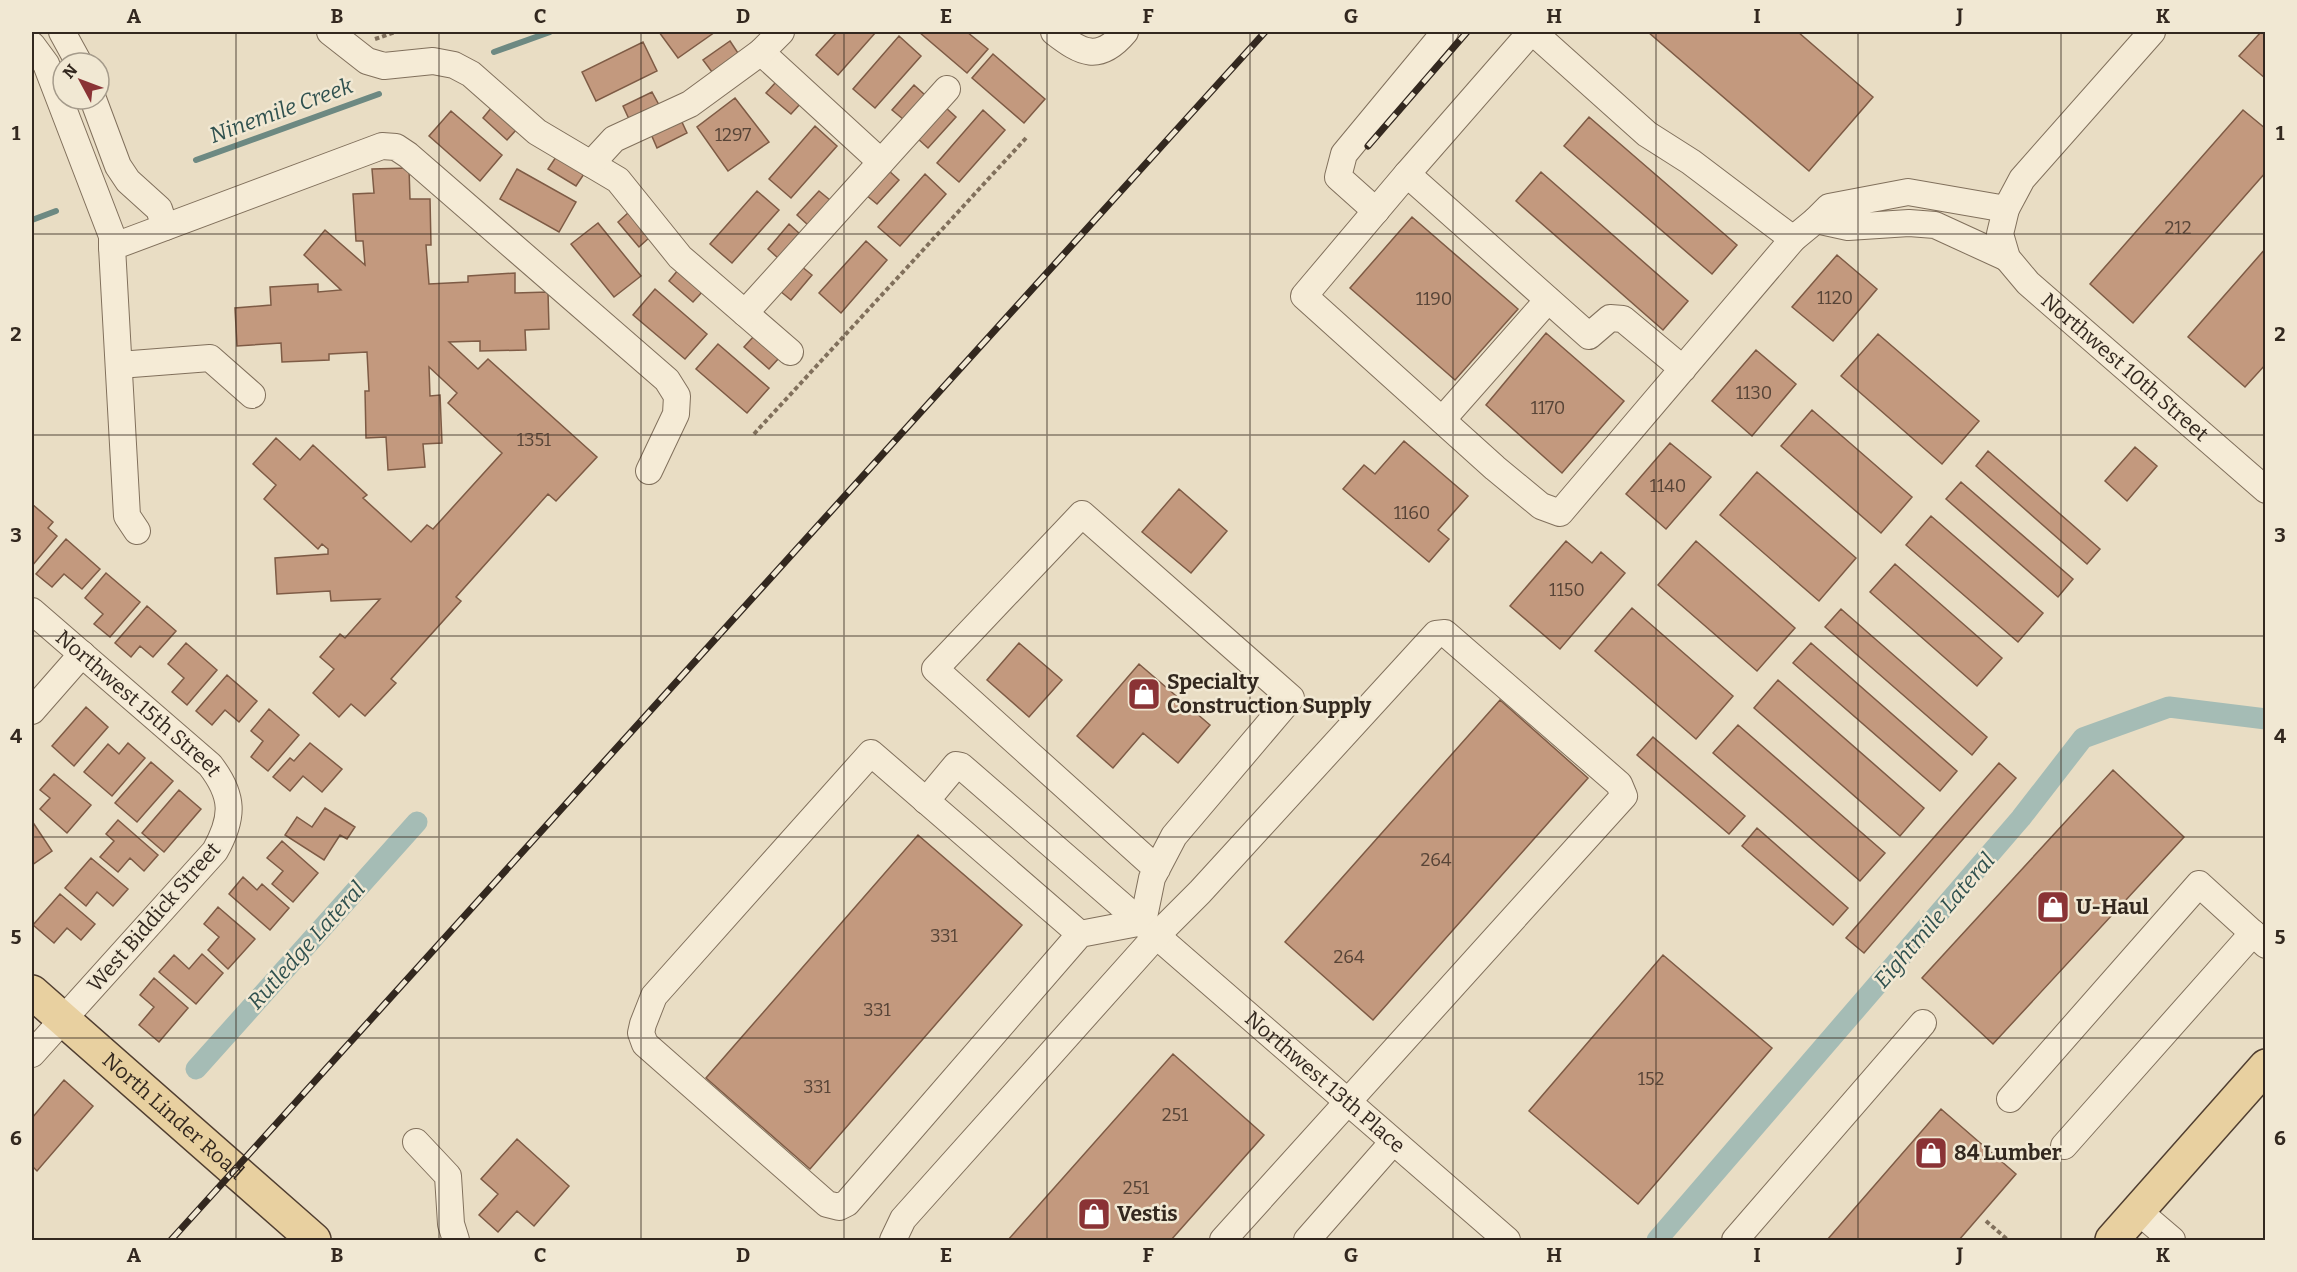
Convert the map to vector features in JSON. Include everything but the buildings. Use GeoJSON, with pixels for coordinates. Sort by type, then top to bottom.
{"type":"FeatureCollection","features":[{"type":"Feature","properties":{"kind":"main road","name":"North Linder Road"},"geometry":{"type":"LineString","coordinates":[[32,992],[314,1240]]}},
{"type":"Feature","properties":{"kind":"main road"},"geometry":{"type":"LineString","coordinates":[[2112,1240],[2265,1066]]}},
{"type":"Feature","properties":{"kind":"street"},"geometry":{"type":"LineString","coordinates":[[62,32],[72,51]]}},
{"type":"Feature","properties":{"kind":"street"},"geometry":{"type":"LineString","coordinates":[[330,32],[367,61],[384,66],[433,61],[454,65],[471,74],[537,132],[618,180],[680,257],[790,352]]}},
{"type":"Feature","properties":{"kind":"street"},"geometry":{"type":"LineString","coordinates":[[591,164],[614,140],[690,104],[761,52],[781,32]]}},
{"type":"Feature","properties":{"kind":"street"},"geometry":{"type":"LineString","coordinates":[[1054,32],[1076,49],[1085,52],[1108,47],[1125,32]]}},
{"type":"Feature","properties":{"kind":"street"},"geometry":{"type":"LineString","coordinates":[[1376,211],[1338,177],[1344,154],[1445,32]]}},
{"type":"Feature","properties":{"kind":"street"},"geometry":{"type":"LineString","coordinates":[[1793,239],[1691,162],[1647,134],[1532,32],[1407,174],[1305,296],[1541,506],[1560,513],[1793,239],[1829,207],[1908,192],[2006,208]]}},
{"type":"Feature","properties":{"kind":"street"},"geometry":{"type":"LineString","coordinates":[[1816,220],[1848,227],[1909,223],[1935,225],[2003,246],[2006,208],[2022,179],[2141,35]]}},
{"type":"Feature","properties":{"kind":"street"},"geometry":{"type":"LineString","coordinates":[[32,45],[46,64],[111,236],[127,516],[137,531]]}},
{"type":"Feature","properties":{"kind":"street"},"geometry":{"type":"LineString","coordinates":[[761,52],[881,162]]}},
{"type":"Feature","properties":{"kind":"street"},"geometry":{"type":"LineString","coordinates":[[745,313],[947,89]]}},
{"type":"Feature","properties":{"kind":"street"},"geometry":{"type":"LineString","coordinates":[[97,111],[118,166],[128,181],[159,208],[165,227]]}},
{"type":"Feature","properties":{"kind":"street"},"geometry":{"type":"LineString","coordinates":[[112,247],[382,146],[396,147],[667,380],[677,396],[676,414],[649,471]]}},
{"type":"Feature","properties":{"kind":"street"},"geometry":{"type":"LineString","coordinates":[[1407,174],[1589,336],[1610,318],[1623,319],[1683,369]]}},
{"type":"Feature","properties":{"kind":"street"},"geometry":{"type":"LineString","coordinates":[[1908,192],[1909,223]]}},
{"type":"Feature","properties":{"kind":"street","name":"Northwest 10th Street"},"geometry":{"type":"LineString","coordinates":[[2003,246],[2028,283],[2265,490]]}},
{"type":"Feature","properties":{"kind":"street"},"geometry":{"type":"LineString","coordinates":[[1442,420],[1548,300]]}},
{"type":"Feature","properties":{"kind":"street"},"geometry":{"type":"LineString","coordinates":[[119,365],[210,358],[252,395]]}},
{"type":"Feature","properties":{"kind":"street"},"geometry":{"type":"LineString","coordinates":[[1150,928],[1152,878],[1157,869],[1174,836],[1291,698],[1082,514],[935,669],[1157,869]]}},
{"type":"Feature","properties":{"kind":"street","name":"Northwest 15th Street"},"geometry":{"type":"LineString","coordinates":[[32,611],[210,765],[224,783],[230,807]]}},
{"type":"Feature","properties":{"kind":"street"},"geometry":{"type":"LineString","coordinates":[[893,1240],[903,1219],[1150,928],[1200,892],[1441,632],[1619,784],[1624,796],[1613,811],[1223,1240]]}},
{"type":"Feature","properties":{"kind":"street"},"geometry":{"type":"LineString","coordinates":[[32,711],[82,654]]}},
{"type":"Feature","properties":{"kind":"street"},"geometry":{"type":"LineString","coordinates":[[1080,934],[871,753],[654,996],[642,1024],[641,1033],[645,1044],[827,1204],[838,1207],[847,1203],[1080,934],[1150,928]]}},
{"type":"Feature","properties":{"kind":"street","name":"Northwest 13th Place"},"geometry":{"type":"LineString","coordinates":[[926,801],[956,765],[962,766],[1507,1240]]}},
{"type":"Feature","properties":{"kind":"street","name":"West Biddick Street"},"geometry":{"type":"LineString","coordinates":[[32,1054],[215,851],[227,830],[230,807]]}},
{"type":"Feature","properties":{"kind":"street"},"geometry":{"type":"LineString","coordinates":[[2010,1099],[2199,884],[2259,939],[2064,1146]]}},
{"type":"Feature","properties":{"kind":"street"},"geometry":{"type":"LineString","coordinates":[[1735,1240],[1923,1023]]}},
{"type":"Feature","properties":{"kind":"street"},"geometry":{"type":"LineString","coordinates":[[416,1142],[448,1176],[451,1224],[456,1240]]}},
{"type":"Feature","properties":{"kind":"street"},"geometry":{"type":"LineString","coordinates":[[1307,1240],[1394,1142]]}},
{"type":"Feature","properties":{"kind":"street"},"geometry":{"type":"LineString","coordinates":[[2138,1211],[2172,1240]]}},
{"type":"Feature","properties":{"kind":"path"},"geometry":{"type":"LineString","coordinates":[[754,434],[1026,138]]}},
{"type":"Feature","properties":{"kind":"path"},"geometry":{"type":"LineString","coordinates":[[1986,1221],[2008,1240]]}},
{"type":"Feature","properties":{"kind":"waterway","name":"Ninemile Creek"},"geometry":{"type":"LineString","coordinates":[[494,52],[550,32]]}},
{"type":"Feature","properties":{"kind":"waterway","name":"Ninemile Creek"},"geometry":{"type":"LineString","coordinates":[[196,160],[379,94]]}},
{"type":"Feature","properties":{"kind":"waterway","name":"Ninemile Creek"},"geometry":{"type":"LineString","coordinates":[[32,220],[56,211]]}},
{"type":"Feature","properties":{"kind":"waterway","name":"Eightmile Lateral"},"geometry":{"type":"LineString","coordinates":[[1657,1240],[2021,818],[2083,738],[2169,707],[2266,719]]}},
{"type":"Feature","properties":{"kind":"waterway","name":"Rutledge Lateral"},"geometry":{"type":"LineString","coordinates":[[196,1069],[417,822]]}},
{"type":"Feature","properties":{"kind":"railway"},"geometry":{"type":"LineString","coordinates":[[171,1240],[1265,32]]}},
{"type":"Feature","properties":{"kind":"railway"},"geometry":{"type":"LineString","coordinates":[[1368,146],[1467,32]]}},
{"type":"Feature","properties":{"kind":"place","name":"Specialty Construction Supply"},"geometry":{"type":"Point","coordinates":[1144,694]}},
{"type":"Feature","properties":{"kind":"place","name":"U-Haul"},"geometry":{"type":"Point","coordinates":[2053,907]}},
{"type":"Feature","properties":{"kind":"place","name":"84 Lumber"},"geometry":{"type":"Point","coordinates":[1931,1153]}},
{"type":"Feature","properties":{"kind":"place","name":"Vestis"},"geometry":{"type":"Point","coordinates":[1094,1214]}}]}
